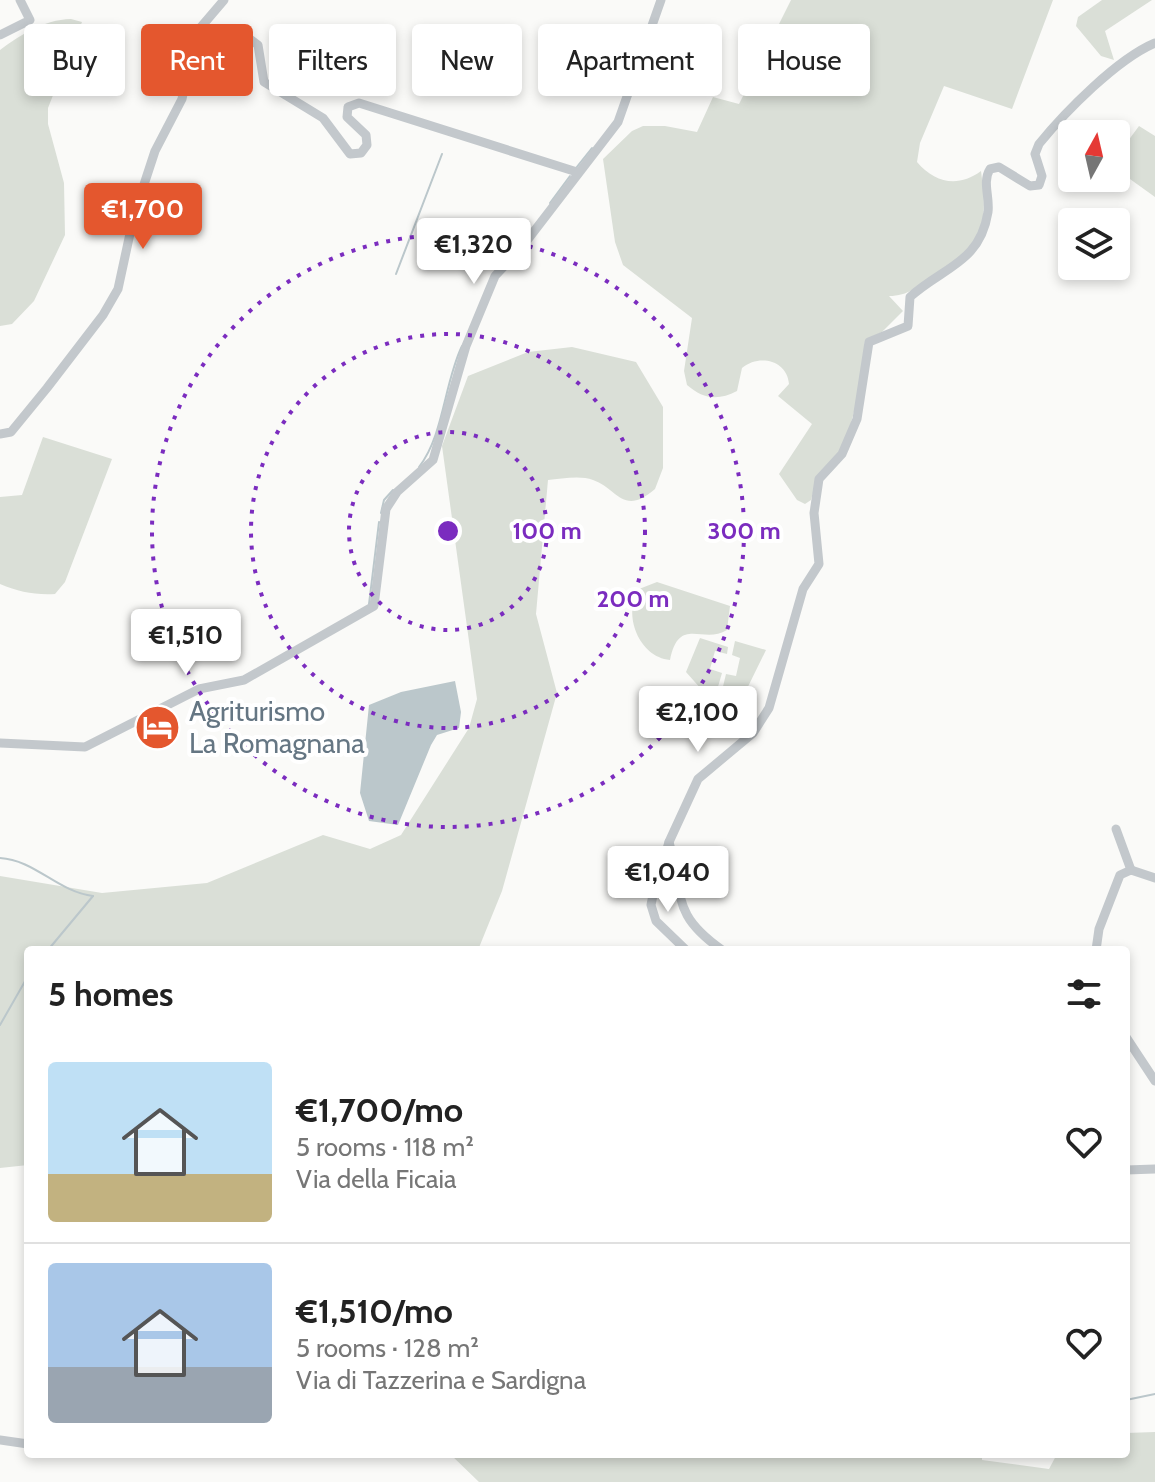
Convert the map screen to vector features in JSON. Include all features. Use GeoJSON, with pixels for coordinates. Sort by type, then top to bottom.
{"type":"FeatureCollection","features":[{"type":"Feature","properties":{"kind":"street"},"geometry":{"type":"LineString","coordinates":[[0,35],[30,20],[20,0]]}},
{"type":"Feature","properties":{"kind":"street"},"geometry":{"type":"LineString","coordinates":[[0,434],[11,432],[47,388],[103,315],[118,289],[134,215],[158,142],[182,99],[195,34],[224,0]]}},
{"type":"Feature","properties":{"kind":"street"},"geometry":{"type":"LineString","coordinates":[[0,743],[85,747],[199,689],[244,680],[374,606],[386,509],[397,492],[433,460],[466,346],[495,276],[536,229],[624,111],[661,0]]}},
{"type":"Feature","properties":{"kind":"street"},"geometry":{"type":"LineString","coordinates":[[253,41],[258,45],[264,82],[323,118],[350,154],[361,153],[367,145],[366,135],[347,117],[348,107],[359,103],[577,172]]}},
{"type":"Feature","properties":{"kind":"street"},"geometry":{"type":"LineString","coordinates":[[682,946],[659,926],[651,905],[669,842],[700,775],[753,733],[769,708],[803,589],[819,564],[814,513],[819,479],[842,454],[856,424],[869,342],[905,328],[910,320],[910,297],[974,250],[987,215],[986,180],[990,169],[999,167],[1030,186],[1039,185],[1042,176],[1035,154],[1039,144],[1086,95],[1137,52],[1155,43]]}},
{"type":"Feature","properties":{"kind":"street"},"geometry":{"type":"LineString","coordinates":[[1116,829],[1131,870]]}},
{"type":"Feature","properties":{"kind":"street"},"geometry":{"type":"LineString","coordinates":[[669,842],[685,914],[697,932],[716,946]]}},
{"type":"Feature","properties":{"kind":"street"},"geometry":{"type":"LineString","coordinates":[[1095,946],[1112,892],[1122,873],[1131,870],[1155,878]]}},
{"type":"Feature","properties":{"kind":"street"},"geometry":{"type":"LineString","coordinates":[[1130,1043],[1155,1081]]}},
{"type":"Feature","properties":{"kind":"street"},"geometry":{"type":"LineString","coordinates":[[1130,1170],[1155,1169]]}},
{"type":"Feature","properties":{"kind":"street"},"geometry":{"type":"LineString","coordinates":[[0,1440],[24,1443]]}},
{"type":"Feature","properties":{"kind":"shaded area"},"geometry":{"type":"Polygon","coordinates":[[[791,0],[1053,0],[1012,109],[944,86],[920,143],[917,162],[931,175],[947,181],[964,180],[981,171],[982,221],[972,244],[950,265],[913,290],[889,296],[903,311],[882,332],[865,340],[851,425],[836,458],[816,486],[811,500],[805,504],[797,500],[779,474],[812,424],[778,396],[789,384],[783,369],[771,362],[756,361],[742,368],[737,391],[717,397],[699,393],[687,385],[684,371],[692,318],[623,265],[615,242],[603,159],[632,131],[643,126],[665,126],[697,132],[713,97],[739,104],[743,96],[870,96],[870,24],[779,24],[791,0]]]}},
{"type":"Feature","properties":{"kind":"shaded area"},"geometry":{"type":"Polygon","coordinates":[[[1102,0],[1152,0],[1105,31],[1114,60],[1101,56],[1076,26],[1078,17],[1102,0]]]}},
{"type":"Feature","properties":{"kind":"shaded area"},"geometry":{"type":"Polygon","coordinates":[[[71,19],[82,22],[46,24],[71,19]]]}},
{"type":"Feature","properties":{"kind":"shaded area"},"geometry":{"type":"Polygon","coordinates":[[[24,34],[24,96],[53,96],[48,108],[48,124],[64,183],[65,235],[34,301],[12,324],[0,326],[0,50],[24,34]]]}},
{"type":"Feature","properties":{"kind":"shaded area"},"geometry":{"type":"Polygon","coordinates":[[[1139,126],[1155,136],[1155,197],[1130,179],[1130,138],[1139,126]]]}},
{"type":"Feature","properties":{"kind":"shaded area"},"geometry":{"type":"Polygon","coordinates":[[[572,347],[636,362],[663,407],[663,468],[655,489],[635,501],[621,498],[588,479],[548,480],[536,614],[557,693],[502,891],[480,946],[24,946],[24,1165],[0,1168],[0,876],[102,893],[207,883],[323,835],[370,849],[401,835],[469,728],[477,699],[442,446],[468,376],[528,352],[572,347]]]}},
{"type":"Feature","properties":{"kind":"shaded area"},"geometry":{"type":"Polygon","coordinates":[[[43,437],[112,459],[65,582],[55,594],[27,592],[0,584],[0,497],[22,495],[43,437]]]}},
{"type":"Feature","properties":{"kind":"shaded area"},"geometry":{"type":"Polygon","coordinates":[[[657,582],[730,606],[727,630],[718,634],[693,634],[679,638],[670,660],[650,651],[636,633],[632,610],[639,589],[657,582]]]}},
{"type":"Feature","properties":{"kind":"shaded area"},"geometry":{"type":"Polygon","coordinates":[[[700,638],[728,647],[727,654],[715,651],[710,669],[722,673],[715,697],[702,690],[686,672],[700,638]]]}},
{"type":"Feature","properties":{"kind":"shaded area"},"geometry":{"type":"Polygon","coordinates":[[[735,641],[766,650],[738,707],[719,703],[726,674],[736,676],[740,658],[732,655],[735,641]]]}},
{"type":"Feature","properties":{"kind":"shaded area"},"geometry":{"type":"Polygon","coordinates":[[[455,681],[461,712],[459,728],[437,735],[398,825],[369,821],[360,793],[369,705],[401,692],[455,681]]]}},
{"type":"Feature","properties":{"kind":"shaded area"},"geometry":{"type":"Polygon","coordinates":[[[1155,1432],[1155,1482],[479,1482],[454,1458],[982,1458],[1049,1469],[1055,1458],[1130,1458],[1130,1433],[1155,1432]]]}},
{"type":"Feature","properties":{"kind":"waterway"},"geometry":{"type":"LineString","coordinates":[[576,168],[592,148]]}},
{"type":"Feature","properties":{"kind":"waterway"},"geometry":{"type":"LineString","coordinates":[[396,274],[442,154]]}},
{"type":"Feature","properties":{"kind":"waterway"},"geometry":{"type":"LineString","coordinates":[[550,203],[570,176]]}},
{"type":"Feature","properties":{"kind":"waterway"},"geometry":{"type":"LineString","coordinates":[[497,267],[520,243]]}},
{"type":"Feature","properties":{"kind":"waterway"},"geometry":{"type":"LineString","coordinates":[[419,467],[434,440],[462,346]]}},
{"type":"Feature","properties":{"kind":"waterway"},"geometry":{"type":"LineString","coordinates":[[381,513],[384,500],[393,490]]}},
{"type":"Feature","properties":{"kind":"waterway"},"geometry":{"type":"LineString","coordinates":[[369,604],[379,522]]}},
{"type":"Feature","properties":{"kind":"waterway"},"geometry":{"type":"LineString","coordinates":[[0,858],[24,864],[69,889],[93,896]]}},
{"type":"Feature","properties":{"kind":"waterway"},"geometry":{"type":"LineString","coordinates":[[51,946],[93,896]]}},
{"type":"Feature","properties":{"kind":"waterway"},"geometry":{"type":"LineString","coordinates":[[0,1025],[24,983]]}},
{"type":"Feature","properties":{"kind":"waterway"},"geometry":{"type":"LineString","coordinates":[[1130,1399],[1155,1394]]}},
{"type":"Feature","properties":{"kind":"place","name":"Agriturismo La Romagnana"},"geometry":{"type":"Point","coordinates":[158,727]}}]}
